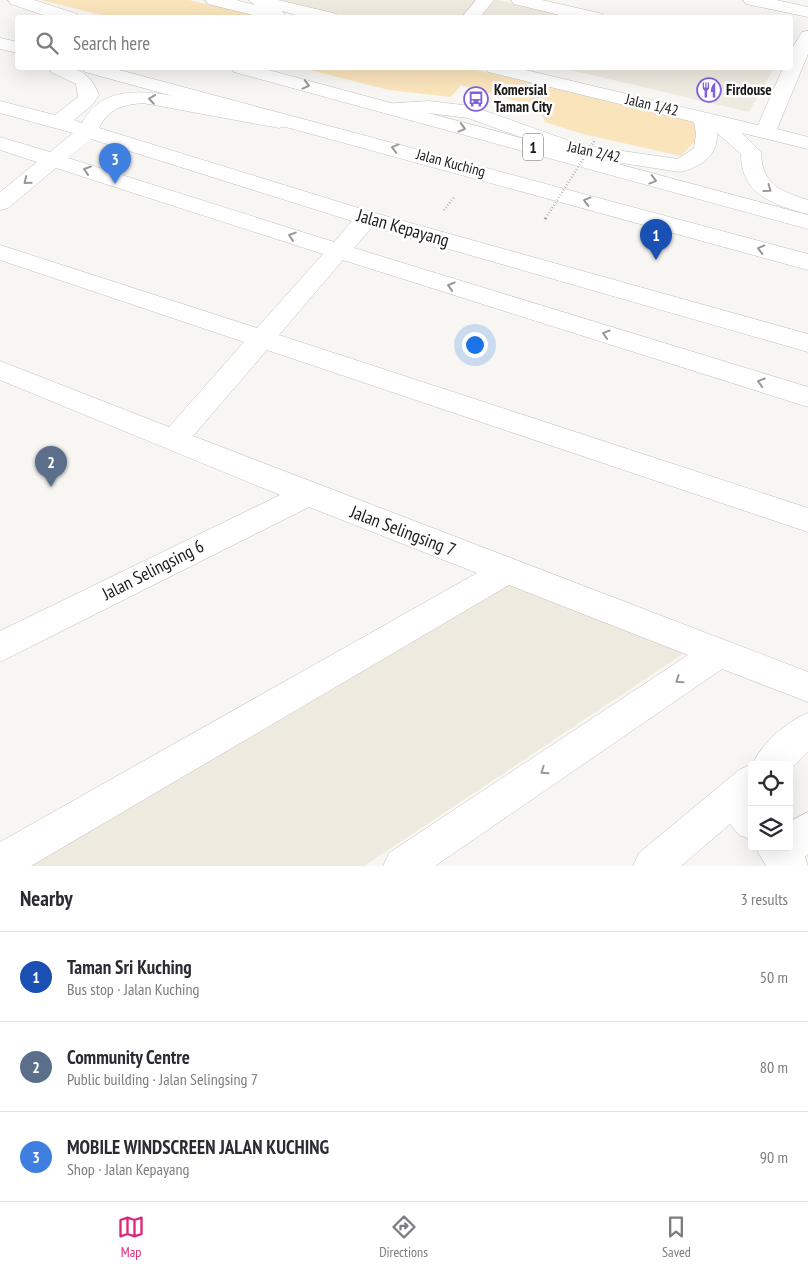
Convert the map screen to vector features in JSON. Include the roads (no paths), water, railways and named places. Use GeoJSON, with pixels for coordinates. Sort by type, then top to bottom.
{"type":"FeatureCollection","features":[{"type":"Feature","properties":{"kind":"main road"},"geometry":{"type":"LineString","coordinates":[[17,0],[61,15]]}},
{"type":"Feature","properties":{"kind":"main road"},"geometry":{"type":"LineString","coordinates":[[214,0],[275,15]]}},
{"type":"Feature","properties":{"kind":"main road"},"geometry":{"type":"LineString","coordinates":[[257,0],[319,15]]}},
{"type":"Feature","properties":{"kind":"main road"},"geometry":{"type":"LineString","coordinates":[[472,15],[485,0]]}},
{"type":"Feature","properties":{"kind":"main road"},"geometry":{"type":"LineString","coordinates":[[520,0],[583,15]]}},
{"type":"Feature","properties":{"kind":"main road"},"geometry":{"type":"LineString","coordinates":[[752,0],[808,12]]}},
{"type":"Feature","properties":{"kind":"main road"},"geometry":{"type":"LineString","coordinates":[[0,8],[29,15]]}},
{"type":"Feature","properties":{"kind":"main road"},"geometry":{"type":"LineString","coordinates":[[793,60],[808,36]]}},
{"type":"Feature","properties":{"kind":"main road"},"geometry":{"type":"LineString","coordinates":[[59,122],[85,101],[89,95],[84,81],[62,70]]}},
{"type":"Feature","properties":{"kind":"main road","name":"Jalan Kuching"},"geometry":{"type":"LineString","coordinates":[[100,70],[354,137],[808,262]]}},
{"type":"Feature","properties":{"kind":"main road","name":"1"},"geometry":{"type":"LineString","coordinates":[[248,70],[808,222]]}},
{"type":"Feature","properties":{"kind":"main road","name":"Jalan 1/42"},"geometry":{"type":"LineString","coordinates":[[504,70],[708,118],[767,125],[808,144]]}},
{"type":"Feature","properties":{"kind":"main road"},"geometry":{"type":"LineString","coordinates":[[556,70],[767,125],[789,70]]}},
{"type":"Feature","properties":{"kind":"main road"},"geometry":{"type":"LineString","coordinates":[[0,203],[87,132],[97,112],[119,100],[143,97],[354,137]]}},
{"type":"Feature","properties":{"kind":"main road","name":"Jalan Kepayang"},"geometry":{"type":"LineString","coordinates":[[0,107],[59,122],[427,236],[808,343]]}},
{"type":"Feature","properties":{"kind":"main road","name":"Jalan 2/42"},"geometry":{"type":"LineString","coordinates":[[388,108],[429,107],[471,112],[577,151],[680,166],[691,163],[702,154],[709,135],[708,118]]}},
{"type":"Feature","properties":{"kind":"main road"},"geometry":{"type":"LineString","coordinates":[[708,118],[750,152],[754,175],[762,185],[779,197],[808,207]]}},
{"type":"Feature","properties":{"kind":"main road"},"geometry":{"type":"LineString","coordinates":[[0,143],[338,251],[808,397]]}},
{"type":"Feature","properties":{"kind":"main road"},"geometry":{"type":"LineString","coordinates":[[750,152],[808,144]]}},
{"type":"Feature","properties":{"kind":"main road"},"geometry":{"type":"LineString","coordinates":[[176,439],[367,218]]}},
{"type":"Feature","properties":{"kind":"main road"},"geometry":{"type":"LineString","coordinates":[[0,252],[808,520]]}},
{"type":"Feature","properties":{"kind":"main road","name":"Jalan Selingsing 7"},"geometry":{"type":"LineString","coordinates":[[0,370],[176,439],[308,494],[808,687]]}},
{"type":"Feature","properties":{"kind":"main road","name":"Jalan Selingsing 6"},"geometry":{"type":"LineString","coordinates":[[0,647],[308,494]]}},
{"type":"Feature","properties":{"kind":"main road"},"geometry":{"type":"LineString","coordinates":[[0,863],[508,571]]}},
{"type":"Feature","properties":{"kind":"main road"},"geometry":{"type":"LineString","coordinates":[[402,866],[719,653]]}},
{"type":"Feature","properties":{"kind":"main road"},"geometry":{"type":"LineString","coordinates":[[774,761],[808,729]]}},
{"type":"Feature","properties":{"kind":"main road"},"geometry":{"type":"LineString","coordinates":[[652,866],[745,801]]}},
{"type":"Feature","properties":{"kind":"main road"},"geometry":{"type":"LineString","coordinates":[[784,852],[808,830]]}},
{"type":"Feature","properties":{"kind":"place","name":"Firdouse"},"geometry":{"type":"Point","coordinates":[709,90]}},
{"type":"Feature","properties":{"kind":"place","name":"Komersial Taman City"},"geometry":{"type":"Point","coordinates":[476,99]}},
{"type":"Feature","properties":{"kind":"place","name":"MOBILE WINDSCREEN JALAN KUCHING"},"geometry":{"type":"Point","coordinates":[115,184]}},
{"type":"Feature","properties":{"kind":"place","name":"Taman Sri Kuching"},"geometry":{"type":"Point","coordinates":[656,260]}},
{"type":"Feature","properties":{"kind":"place","name":"Community Centre"},"geometry":{"type":"Point","coordinates":[51,487]}}]}
